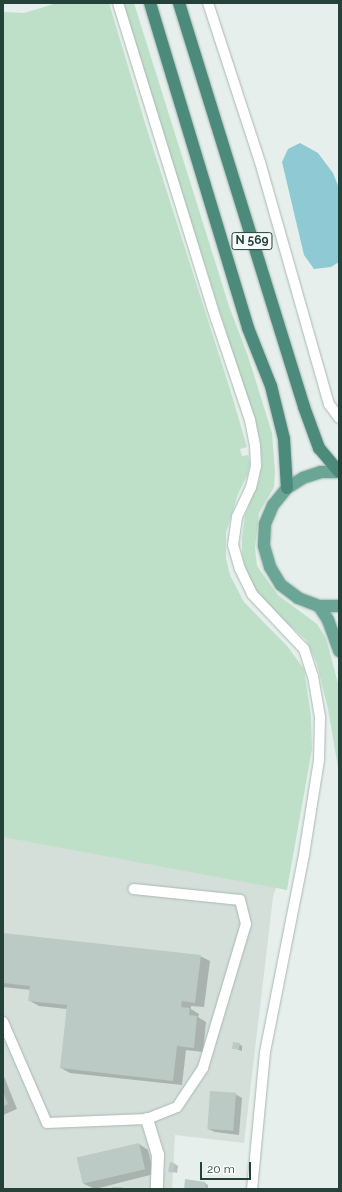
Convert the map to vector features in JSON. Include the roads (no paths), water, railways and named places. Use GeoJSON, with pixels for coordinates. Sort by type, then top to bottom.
{"type":"FeatureCollection","features":[{"type":"Feature","properties":{"kind":"highway","name":"N 569"},"geometry":{"type":"LineString","coordinates":[[150,3],[248,328],[271,386],[284,439],[287,488]]}},
{"type":"Feature","properties":{"kind":"highway","name":"N 569"},"geometry":{"type":"LineString","coordinates":[[179,3],[304,407],[319,448],[339,472]]}},
{"type":"Feature","properties":{"kind":"main road"},"geometry":{"type":"LineString","coordinates":[[339,472],[321,472],[303,478],[287,488],[273,504],[265,524],[264,546],[270,567],[281,585],[298,598],[319,606],[339,606]]}},
{"type":"Feature","properties":{"kind":"main road"},"geometry":{"type":"LineString","coordinates":[[319,606],[328,620],[339,652]]}},
{"type":"Feature","properties":{"kind":"street"},"geometry":{"type":"LineString","coordinates":[[148,1119],[158,1154],[157,1189]]}},
{"type":"Feature","properties":{"kind":"lane"},"geometry":{"type":"LineString","coordinates":[[118,3],[216,319],[250,420],[255,446],[256,466],[251,487],[237,517],[233,545],[240,569],[252,594],[304,649],[313,676],[320,717],[319,760],[304,855],[265,1052],[252,1189]]}},
{"type":"Feature","properties":{"kind":"lane"},"geometry":{"type":"LineString","coordinates":[[208,3],[260,162],[329,404],[339,418]]}},
{"type":"Feature","properties":{"kind":"lane"},"geometry":{"type":"LineString","coordinates":[[3,1022],[46,1123],[148,1119],[177,1106],[203,1068],[246,924],[240,900],[134,889]]}},
{"type":"Feature","properties":{"kind":"water"},"geometry":{"type":"Polygon","coordinates":[[[300,143],[318,153],[333,173],[339,188],[339,262],[331,267],[314,269],[304,255],[282,162],[288,149],[300,143]]]}}]}
